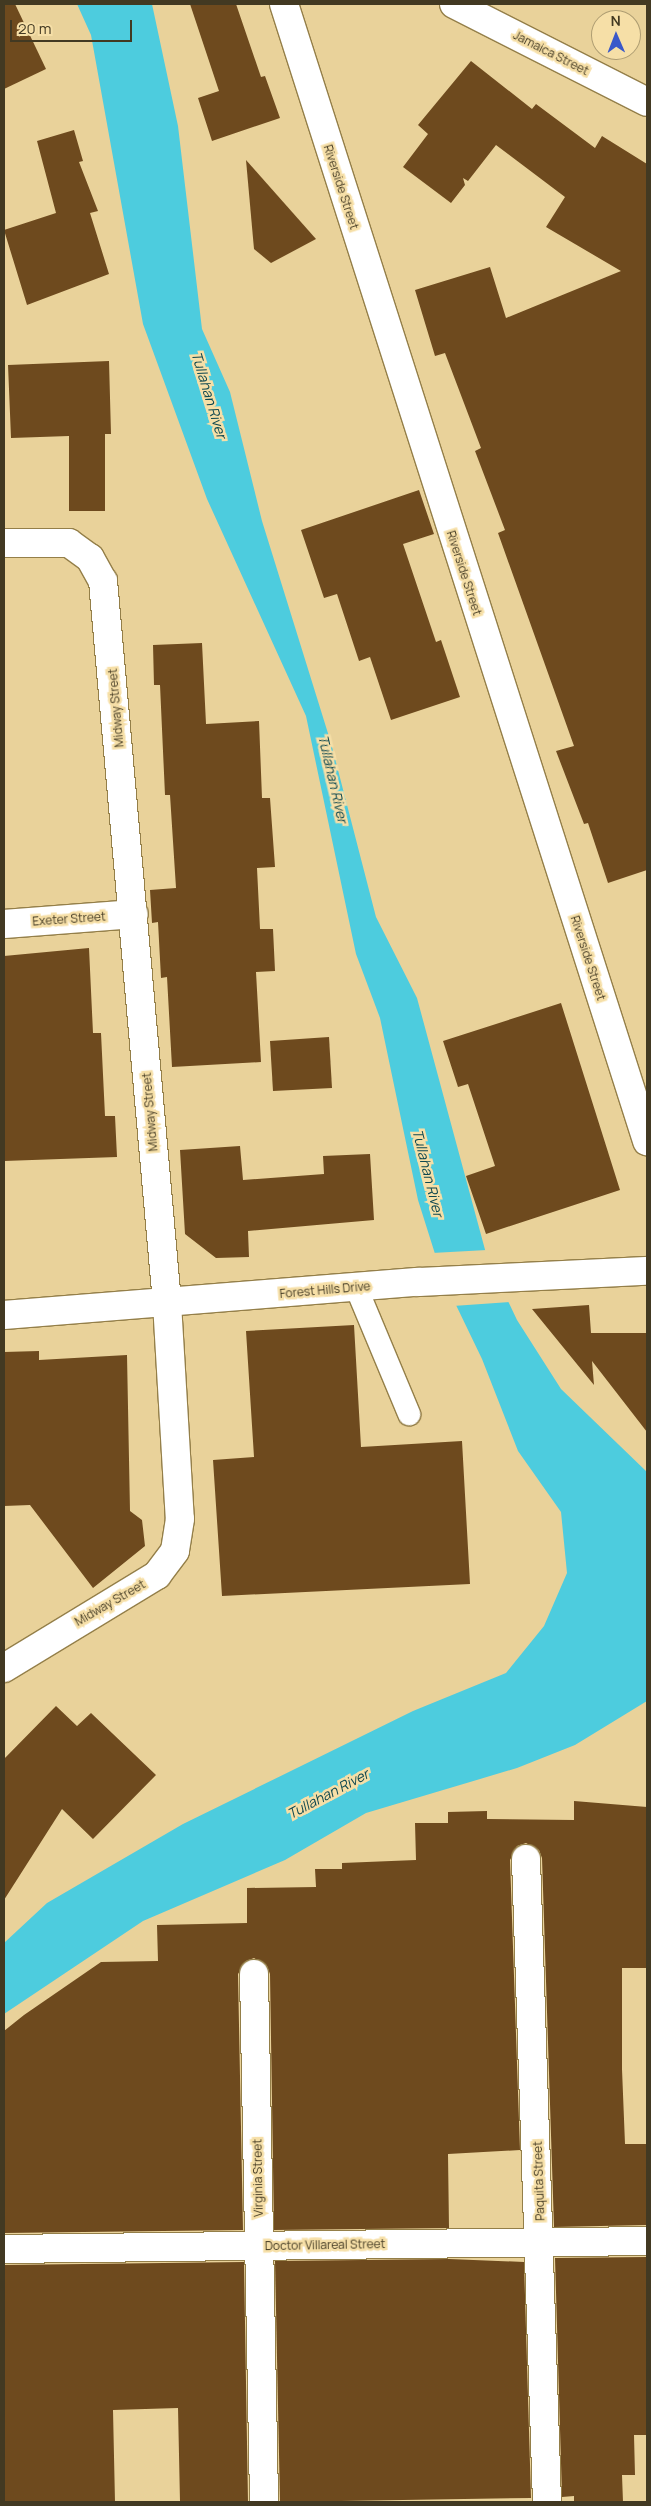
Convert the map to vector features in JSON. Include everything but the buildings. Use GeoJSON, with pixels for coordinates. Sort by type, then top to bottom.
{"type":"FeatureCollection","features":[{"type":"Feature","properties":{"kind":"street","name":"Riverside Street"},"geometry":{"type":"LineString","coordinates":[[284,4],[647,1141]]}},
{"type":"Feature","properties":{"kind":"street","name":"Jamaica Street"},"geometry":{"type":"LineString","coordinates":[[454,4],[647,102]]}},
{"type":"Feature","properties":{"kind":"street","name":"Midway Street"},"geometry":{"type":"LineString","coordinates":[[4,543],[69,543],[90,558],[103,581],[167,1303],[179,1484],[175,1550],[157,1575],[134,1591],[46,1639],[4,1668]]}},
{"type":"Feature","properties":{"kind":"street","name":"Exeter Street"},"geometry":{"type":"LineString","coordinates":[[4,924],[134,914]]}},
{"type":"Feature","properties":{"kind":"street","name":"Forest Hills Drive"},"geometry":{"type":"LineString","coordinates":[[4,1314],[167,1303],[418,1282],[647,1271]]}},
{"type":"Feature","properties":{"kind":"street","name":"Paquita Street"},"geometry":{"type":"LineString","coordinates":[[526,1859],[542,2242],[547,2502]]}},
{"type":"Feature","properties":{"kind":"street","name":"Virginia Street"},"geometry":{"type":"LineString","coordinates":[[254,1974],[264,2502]]}},
{"type":"Feature","properties":{"kind":"street","name":"Doctor Villareal Street"},"geometry":{"type":"LineString","coordinates":[[4,2249],[647,2241]]}},
{"type":"Feature","properties":{"kind":"lane"},"geometry":{"type":"LineString","coordinates":[[356,1287],[409,1414]]}},
{"type":"Feature","properties":{"kind":"water","name":"Tullahan River"},"geometry":{"type":"Polygon","coordinates":[[[77,4],[152,4],[178,126],[202,329],[230,392],[262,521],[331,743],[376,917],[417,998],[487,1257],[517,1320],[561,1389],[647,1472],[647,1701],[575,1745],[517,1768],[366,1813],[285,1860],[143,1921],[4,2014],[4,1943],[47,1903],[183,1824],[413,1711],[506,1673],[544,1626],[567,1573],[561,1512],[518,1451],[482,1359],[442,1276],[418,1200],[380,1018],[356,954],[306,716],[207,499],[143,324],[91,35],[77,4]]]}},
{"type":"Feature","properties":{"kind":"pier"},"geometry":{"type":"Polygon","coordinates":[[[487,1250],[511,1302],[453,1306],[432,1253],[487,1250]]]}}]}
